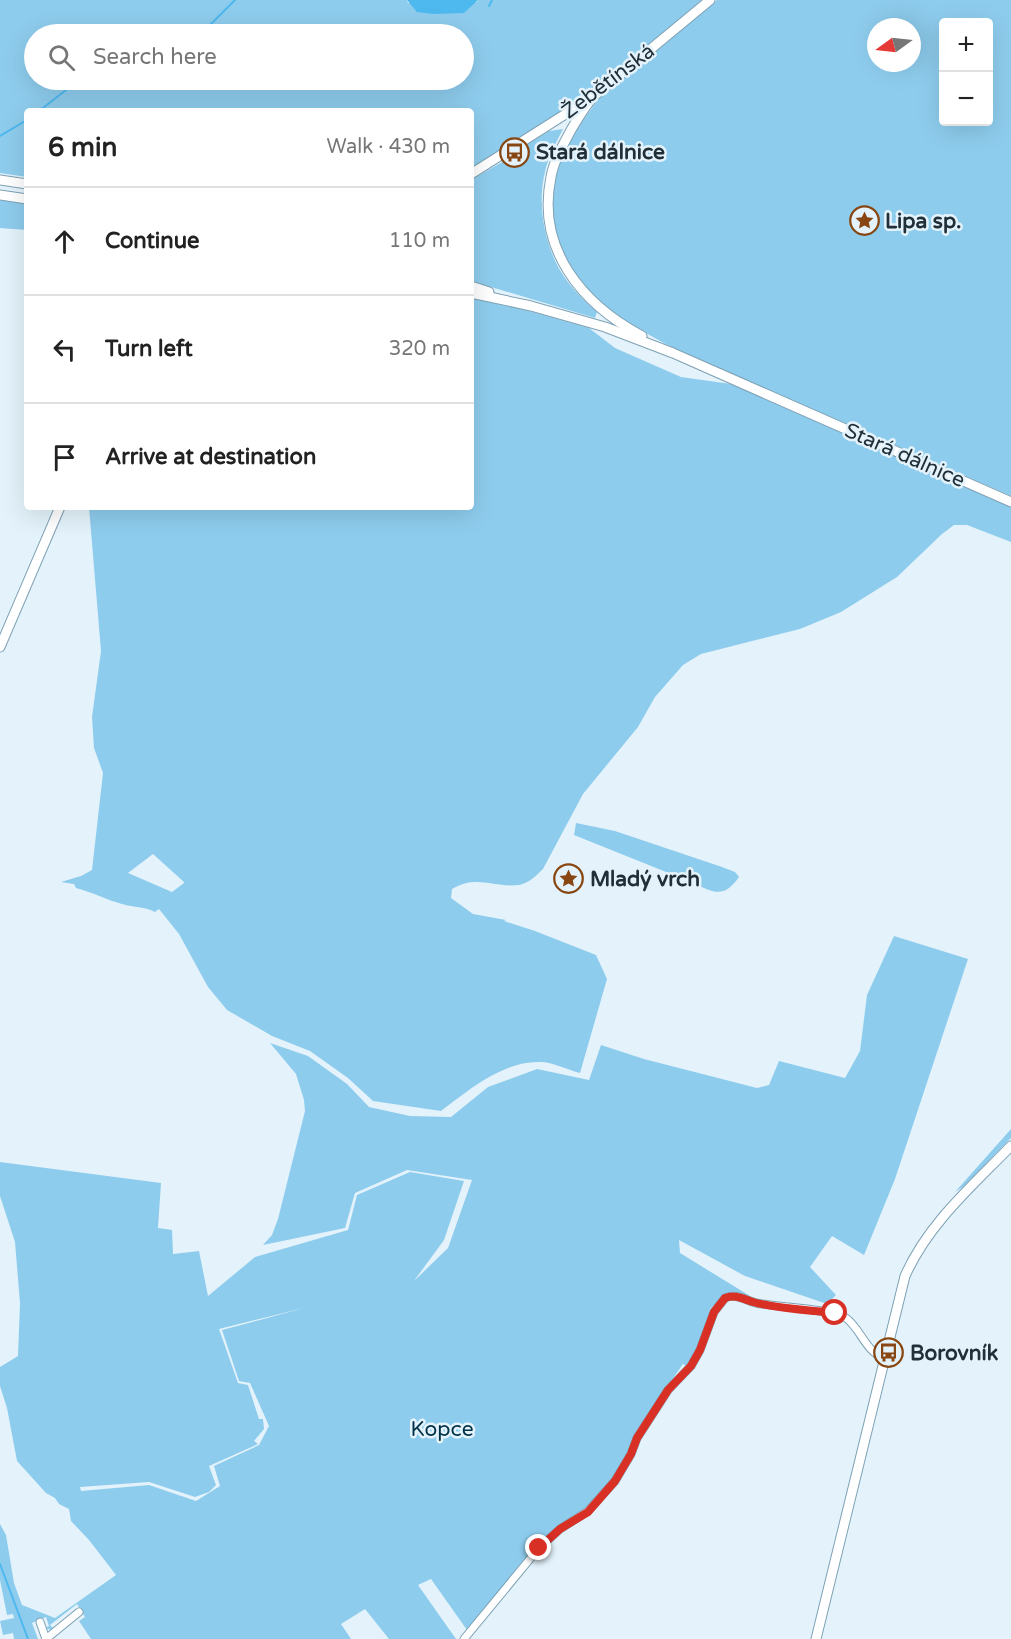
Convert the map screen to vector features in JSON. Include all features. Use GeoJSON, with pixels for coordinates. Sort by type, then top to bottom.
{"type":"FeatureCollection","features":[{"type":"Feature","properties":{"kind":"street","name":"Žebětínská"},"geometry":{"type":"LineString","coordinates":[[474,172],[594,96],[710,0]]}},
{"type":"Feature","properties":{"kind":"street"},"geometry":{"type":"LineString","coordinates":[[594,96],[584,107],[558,156],[551,176],[549,213],[557,251],[571,278],[583,293],[624,327],[673,353]]}},
{"type":"Feature","properties":{"kind":"street"},"geometry":{"type":"LineString","coordinates":[[0,180],[24,184]]}},
{"type":"Feature","properties":{"kind":"street"},"geometry":{"type":"LineString","coordinates":[[0,195],[24,199]]}},
{"type":"Feature","properties":{"kind":"street","name":"Stará dálnice"},"geometry":{"type":"LineString","coordinates":[[474,287],[605,327],[673,353],[1011,502]]}},
{"type":"Feature","properties":{"kind":"street","name":"Stará dálnice"},"geometry":{"type":"LineString","coordinates":[[474,294],[531,306]]}},
{"type":"Feature","properties":{"kind":"street"},"geometry":{"type":"LineString","coordinates":[[0,647],[59,510]]}},
{"type":"Feature","properties":{"kind":"street"},"geometry":{"type":"LineString","coordinates":[[816,1639],[902,1287],[915,1256],[935,1226],[1011,1146]]}},
{"type":"Feature","properties":{"kind":"street"},"geometry":{"type":"LineString","coordinates":[[464,1639],[539,1548],[560,1529],[588,1512],[615,1481],[631,1454],[637,1438],[668,1390],[691,1366],[700,1350],[714,1312],[725,1298],[738,1296],[753,1302],[779,1307],[839,1314],[851,1323],[874,1353],[884,1358]]}},
{"type":"Feature","properties":{"kind":"street"},"geometry":{"type":"LineString","coordinates":[[40,1622],[46,1639],[80,1612]]}},
{"type":"Feature","properties":{"kind":"green space"},"geometry":{"type":"Polygon","coordinates":[[[0,0],[407,0],[408,3],[477,2],[478,0],[703,0],[610,78],[562,112],[475,167],[474,108],[24,108],[24,177],[0,173],[0,0]]]}},
{"type":"Feature","properties":{"kind":"green space"},"geometry":{"type":"Polygon","coordinates":[[[717,0],[1011,0],[1011,496],[675,349],[607,308],[578,279],[563,252],[554,222],[553,190],[556,175],[564,154],[581,124],[601,96],[717,0]]]}},
{"type":"Feature","properties":{"kind":"green space"},"geometry":{"type":"Polygon","coordinates":[[[563,129],[552,150],[545,172],[542,200],[545,230],[560,271],[574,290],[597,312],[595,318],[474,282],[474,178],[518,153],[518,150],[549,131],[563,129]]]}},
{"type":"Feature","properties":{"kind":"green space"},"geometry":{"type":"Polygon","coordinates":[[[0,200],[24,204],[24,230],[0,228],[0,200]]]}},
{"type":"Feature","properties":{"kind":"green space"},"geometry":{"type":"Polygon","coordinates":[[[474,299],[589,328],[615,348],[681,377],[731,384],[1011,507],[1011,542],[967,525],[954,525],[897,577],[841,612],[800,629],[701,654],[683,665],[655,697],[638,727],[583,794],[541,871],[529,881],[519,885],[469,882],[452,889],[451,898],[473,914],[506,920],[504,921],[596,955],[607,979],[580,1073],[545,1062],[513,1066],[487,1078],[441,1111],[373,1101],[348,1078],[310,1051],[272,1036],[227,1010],[208,987],[179,934],[159,909],[155,912],[122,904],[76,888],[74,884],[61,882],[92,870],[103,773],[94,748],[92,717],[101,651],[89,510],[474,510],[474,299]],[[153,854],[128,873],[172,892],[184,883],[153,854]]]}},
{"type":"Feature","properties":{"kind":"green space"},"geometry":{"type":"Polygon","coordinates":[[[576,823],[615,831],[722,867],[735,872],[739,877],[724,891],[709,890],[574,835],[576,823]]]}},
{"type":"Feature","properties":{"kind":"green space","name":"Kopce"},"geometry":{"type":"Polygon","coordinates":[[[894,936],[968,959],[895,1179],[864,1255],[832,1236],[810,1267],[836,1295],[827,1304],[745,1276],[679,1240],[680,1253],[750,1296],[725,1294],[710,1309],[707,1327],[687,1366],[683,1364],[636,1431],[630,1449],[612,1480],[582,1512],[556,1528],[467,1630],[431,1579],[418,1585],[456,1639],[389,1639],[365,1609],[341,1624],[351,1639],[91,1639],[79,1621],[85,1617],[77,1604],[50,1625],[52,1630],[45,1628],[49,1626],[46,1617],[32,1623],[38,1639],[14,1639],[13,1633],[3,1635],[0,1621],[14,1618],[13,1614],[7,1615],[0,1580],[0,1524],[6,1535],[14,1583],[22,1605],[55,1618],[116,1575],[71,1521],[69,1509],[46,1493],[17,1461],[7,1408],[0,1386],[0,1367],[18,1356],[20,1303],[15,1242],[0,1196],[0,1162],[161,1183],[158,1228],[172,1230],[173,1254],[199,1251],[208,1296],[255,1257],[348,1230],[357,1195],[410,1172],[464,1181],[444,1240],[414,1281],[448,1248],[472,1180],[407,1170],[355,1193],[345,1228],[263,1245],[272,1235],[278,1219],[305,1111],[296,1074],[270,1043],[308,1056],[347,1084],[369,1107],[410,1116],[451,1117],[488,1087],[537,1069],[589,1080],[601,1045],[644,1059],[757,1088],[769,1085],[779,1061],[845,1078],[860,1051],[867,995],[894,936]],[[304,1308],[219,1329],[238,1383],[248,1385],[259,1419],[263,1419],[264,1429],[254,1441],[258,1444],[209,1466],[216,1485],[209,1492],[195,1497],[149,1482],[80,1487],[81,1491],[149,1485],[196,1501],[220,1486],[214,1466],[259,1445],[269,1426],[250,1383],[239,1381],[222,1330],[304,1308]]]}},
{"type":"Feature","properties":{"kind":"green space"},"geometry":{"type":"Polygon","coordinates":[[[1011,1129],[1011,1138],[964,1186],[955,1192],[1011,1129]]]}},
{"type":"Feature","properties":{"kind":"shaded area"},"geometry":{"type":"Polygon","coordinates":[[[407,0],[478,0],[464,13],[433,14],[417,12],[407,0]]]}},
{"type":"Feature","properties":{"kind":"waterway"},"geometry":{"type":"LineString","coordinates":[[211,24],[235,0]]}},
{"type":"Feature","properties":{"kind":"waterway"},"geometry":{"type":"LineString","coordinates":[[489,6],[492,0]]}},
{"type":"Feature","properties":{"kind":"waterway"},"geometry":{"type":"LineString","coordinates":[[43,108],[66,90]]}},
{"type":"Feature","properties":{"kind":"waterway"},"geometry":{"type":"LineString","coordinates":[[0,136],[24,122]]}},
{"type":"Feature","properties":{"kind":"waterway"},"geometry":{"type":"LineString","coordinates":[[0,1564],[28,1639]]}},
{"type":"Feature","properties":{"kind":"place","name":"Stará dálnice"},"geometry":{"type":"Point","coordinates":[515,152]}},
{"type":"Feature","properties":{"kind":"place","name":"Lipa sp."},"geometry":{"type":"Point","coordinates":[864,221]}},
{"type":"Feature","properties":{"kind":"place","name":"Mladý vrch"},"geometry":{"type":"Point","coordinates":[569,879]}},
{"type":"Feature","properties":{"kind":"place","name":"Borovník"},"geometry":{"type":"Point","coordinates":[889,1353]}},
{"type":"Feature","properties":{"kind":"route"},"geometry":{"type":"LineString","coordinates":[[539,1548],[560,1529],[588,1512],[615,1481],[631,1454],[637,1438],[668,1390],[691,1366],[721,1301],[728,1296],[738,1296],[753,1302],[779,1307],[835,1313]]}}]}
